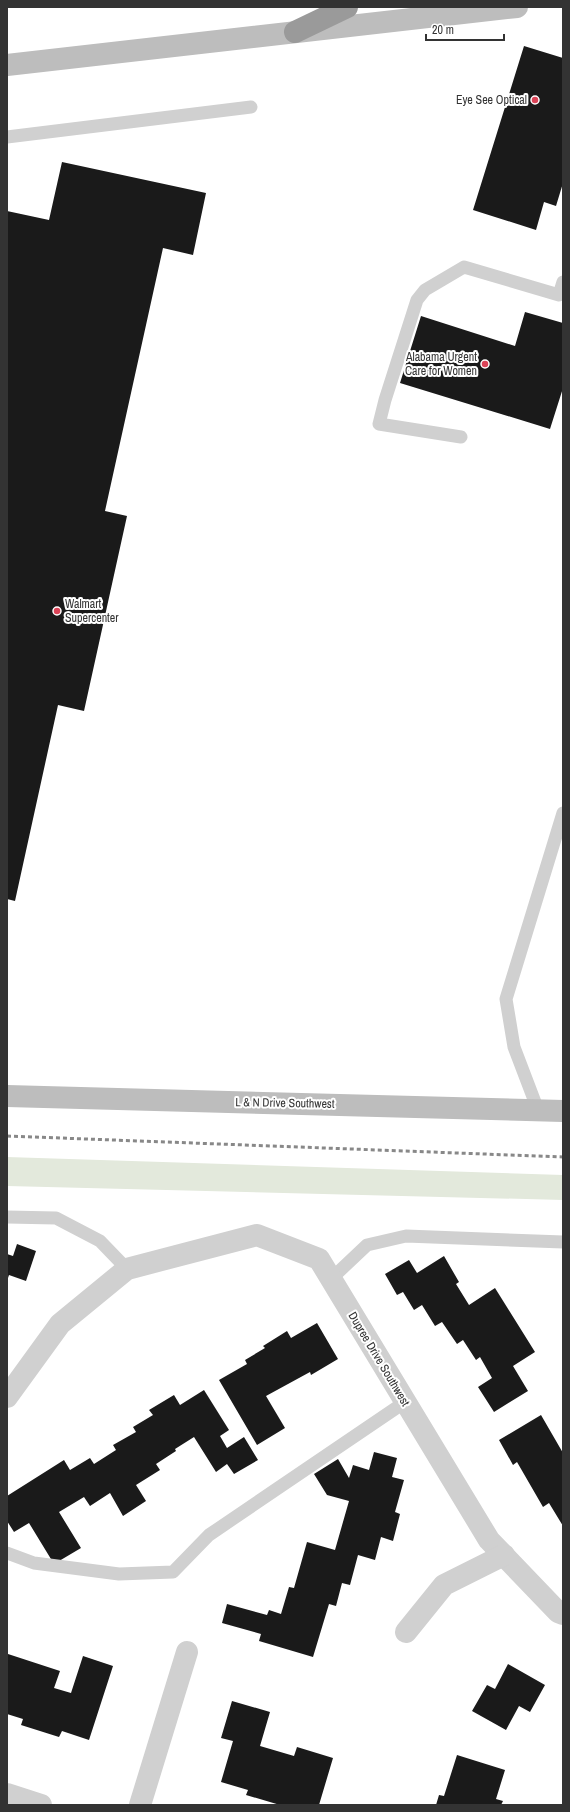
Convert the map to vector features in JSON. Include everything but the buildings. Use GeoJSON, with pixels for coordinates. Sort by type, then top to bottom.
{"type":"FeatureCollection","features":[{"type":"Feature","properties":{"kind":"highway"},"geometry":{"type":"LineString","coordinates":[[295,32],[347,7]]}},
{"type":"Feature","properties":{"kind":"street"},"geometry":{"type":"LineString","coordinates":[[7,65],[517,7]]}},
{"type":"Feature","properties":{"kind":"street","name":"L & N Drive Southwest"},"geometry":{"type":"LineString","coordinates":[[7,1096],[563,1111]]}},
{"type":"Feature","properties":{"kind":"street","name":"Dupree Drive Southwest"},"geometry":{"type":"LineString","coordinates":[[7,1397],[60,1324],[127,1269],[257,1235],[319,1260],[489,1540],[558,1612],[563,1614]]}},
{"type":"Feature","properties":{"kind":"street"},"geometry":{"type":"LineString","coordinates":[[406,1632],[444,1585],[504,1556]]}},
{"type":"Feature","properties":{"kind":"street"},"geometry":{"type":"LineString","coordinates":[[140,1805],[187,1652]]}},
{"type":"Feature","properties":{"kind":"street"},"geometry":{"type":"LineString","coordinates":[[7,1794],[41,1805]]}},
{"type":"Feature","properties":{"kind":"lane"},"geometry":{"type":"LineString","coordinates":[[7,136],[251,107]]}},
{"type":"Feature","properties":{"kind":"lane"},"geometry":{"type":"LineString","coordinates":[[461,437],[379,424],[385,400],[417,300],[425,290],[464,267],[562,291]]}},
{"type":"Feature","properties":{"kind":"lane"},"geometry":{"type":"LineString","coordinates":[[538,1110],[514,1047],[506,999],[563,813]]}},
{"type":"Feature","properties":{"kind":"lane"},"geometry":{"type":"LineString","coordinates":[[7,1216],[56,1218],[100,1241],[127,1269]]}},
{"type":"Feature","properties":{"kind":"lane"},"geometry":{"type":"LineString","coordinates":[[331,1279],[367,1245],[406,1236],[563,1242]]}},
{"type":"Feature","properties":{"kind":"lane"},"geometry":{"type":"LineString","coordinates":[[7,1553],[34,1563],[119,1574],[173,1572],[209,1535],[405,1402]]}},
{"type":"Feature","properties":{"kind":"shaded area"},"geometry":{"type":"Polygon","coordinates":[[[7,1157],[563,1175],[563,1200],[7,1186],[7,1157]]]}},
{"type":"Feature","properties":{"kind":"railway"},"geometry":{"type":"LineString","coordinates":[[7,1136],[563,1157]]}},
{"type":"Feature","properties":{"kind":"place","name":"Eye See Optical"},"geometry":{"type":"Point","coordinates":[535,100]}},
{"type":"Feature","properties":{"kind":"place","name":"Alabama Urgent Care for Women"},"geometry":{"type":"Point","coordinates":[485,364]}},
{"type":"Feature","properties":{"kind":"place","name":"Walmart Supercenter"},"geometry":{"type":"Point","coordinates":[57,611]}}]}
